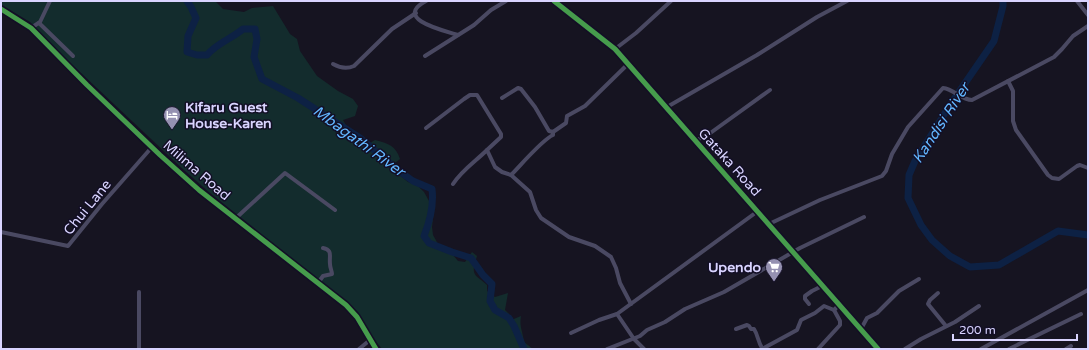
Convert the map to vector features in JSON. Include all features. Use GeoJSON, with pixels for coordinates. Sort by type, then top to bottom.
{"type":"FeatureCollection","features":[{"type":"Feature","properties":{"kind":"street"},"geometry":{"type":"LineString","coordinates":[[31,28],[39,23],[50,1]]}},
{"type":"Feature","properties":{"kind":"street"},"geometry":{"type":"LineString","coordinates":[[334,64],[342,68],[350,68],[354,66],[392,29],[416,13],[418,6],[426,1]]}},
{"type":"Feature","properties":{"kind":"street"},"geometry":{"type":"LineString","coordinates":[[425,56],[474,25],[491,10],[506,1]]}},
{"type":"Feature","properties":{"kind":"street","name":"Gataka Road"},"geometry":{"type":"LineString","coordinates":[[554,1],[615,49],[667,107],[694,141],[861,329],[875,348]]}},
{"type":"Feature","properties":{"kind":"street"},"geometry":{"type":"LineString","coordinates":[[615,49],[636,33],[671,1]]}},
{"type":"Feature","properties":{"kind":"street"},"geometry":{"type":"LineString","coordinates":[[667,107],[758,55],[817,17],[847,1]]}},
{"type":"Feature","properties":{"kind":"street"},"geometry":{"type":"LineString","coordinates":[[1077,1],[1088,15]]}},
{"type":"Feature","properties":{"kind":"street","name":"Milima Road"},"geometry":{"type":"LineString","coordinates":[[1,9],[31,28],[86,85],[199,190],[318,282],[352,311],[376,349]]}},
{"type":"Feature","properties":{"kind":"street"},"geometry":{"type":"LineString","coordinates":[[416,13],[420,21],[425,25],[458,35]]}},
{"type":"Feature","properties":{"kind":"street"},"geometry":{"type":"LineString","coordinates":[[39,23],[73,56]]}},
{"type":"Feature","properties":{"kind":"street"},"geometry":{"type":"LineString","coordinates":[[769,224],[820,200],[882,176],[886,171],[892,154],[908,127],[943,88],[952,90],[965,99],[972,100],[1054,57],[1073,36],[1088,26]]}},
{"type":"Feature","properties":{"kind":"street"},"geometry":{"type":"LineString","coordinates":[[511,175],[553,135],[553,132],[566,123],[567,116],[585,106],[628,64]]}},
{"type":"Feature","properties":{"kind":"street"},"geometry":{"type":"LineString","coordinates":[[1008,81],[1013,91],[1013,121],[1016,130],[1048,174],[1052,178],[1059,179],[1077,166],[1080,165],[1088,168]]}},
{"type":"Feature","properties":{"kind":"street"},"geometry":{"type":"LineString","coordinates":[[502,98],[518,88],[521,89],[535,106],[549,131],[553,132]]}},
{"type":"Feature","properties":{"kind":"street"},"geometry":{"type":"LineString","coordinates":[[694,141],[709,134],[770,90]]}},
{"type":"Feature","properties":{"kind":"street"},"geometry":{"type":"LineString","coordinates":[[426,128],[470,95],[477,95],[501,134],[501,137],[472,165],[460,174],[453,184]]}},
{"type":"Feature","properties":{"kind":"street","name":"Chui Lane"},"geometry":{"type":"LineString","coordinates":[[1,232],[68,246],[72,244],[102,204],[152,147]]}},
{"type":"Feature","properties":{"kind":"street"},"geometry":{"type":"LineString","coordinates":[[487,150],[495,167],[502,172],[511,175],[530,192],[536,210],[541,218],[569,237],[595,246],[611,257],[620,283],[631,304]]}},
{"type":"Feature","properties":{"kind":"street"},"geometry":{"type":"LineString","coordinates":[[236,218],[285,173],[335,210]]}},
{"type":"Feature","properties":{"kind":"street"},"geometry":{"type":"LineString","coordinates":[[571,333],[617,314],[758,212]]}},
{"type":"Feature","properties":{"kind":"street"},"geometry":{"type":"LineString","coordinates":[[607,349],[634,339],[685,310],[724,292],[793,252],[864,217]]}},
{"type":"Feature","properties":{"kind":"street"},"geometry":{"type":"LineString","coordinates":[[318,282],[323,276],[332,274],[329,250],[323,248]]}},
{"type":"Feature","properties":{"kind":"street"},"geometry":{"type":"LineString","coordinates":[[861,329],[867,318],[877,313],[899,291],[919,279]]}},
{"type":"Feature","properties":{"kind":"street"},"geometry":{"type":"LineString","coordinates":[[809,304],[805,299],[805,296],[822,286]]}},
{"type":"Feature","properties":{"kind":"street"},"geometry":{"type":"LineString","coordinates":[[981,349],[1088,290]]}},
{"type":"Feature","properties":{"kind":"street"},"geometry":{"type":"LineString","coordinates":[[139,292],[139,349]]}},
{"type":"Feature","properties":{"kind":"street"},"geometry":{"type":"LineString","coordinates":[[938,293],[930,300],[928,304],[946,326]]}},
{"type":"Feature","properties":{"kind":"street"},"geometry":{"type":"LineString","coordinates":[[834,310],[839,305]]}},
{"type":"Feature","properties":{"kind":"street"},"geometry":{"type":"LineString","coordinates":[[736,329],[747,325],[754,329],[762,349],[796,330],[801,320],[815,313],[824,306],[834,310],[840,321],[840,326],[818,349]]}},
{"type":"Feature","properties":{"kind":"street"},"geometry":{"type":"LineString","coordinates":[[905,349],[921,339],[944,329],[946,326],[955,322],[979,306]]}},
{"type":"Feature","properties":{"kind":"street"},"geometry":{"type":"LineString","coordinates":[[617,314],[634,339],[644,349]]}},
{"type":"Feature","properties":{"kind":"street"},"geometry":{"type":"LineString","coordinates":[[1009,349],[1081,314]]}},
{"type":"Feature","properties":{"kind":"street"},"geometry":{"type":"LineString","coordinates":[[359,349],[370,340]]}},
{"type":"Feature","properties":{"kind":"street"},"geometry":{"type":"LineString","coordinates":[[1066,349],[1071,346]]}},
{"type":"Feature","properties":{"kind":"green space"},"geometry":{"type":"Polygon","coordinates":[[[1,1],[215,1],[223,9],[244,12],[252,8],[273,6],[290,34],[297,39],[300,51],[317,76],[338,91],[353,99],[358,106],[355,116],[343,120],[353,138],[365,146],[375,140],[384,142],[394,148],[400,159],[390,167],[408,182],[418,186],[424,192],[434,210],[432,227],[433,235],[438,244],[448,249],[458,261],[465,262],[472,252],[477,256],[474,274],[487,285],[487,291],[495,297],[508,293],[505,310],[509,314],[509,321],[521,316],[524,342],[533,349],[382,349],[370,334],[358,312],[210,193],[63,56],[30,22],[1,5],[1,1]]]}},
{"type":"Feature","properties":{"kind":"waterway","name":"Mbagathi River"},"geometry":{"type":"LineString","coordinates":[[187,1],[196,18],[188,36],[187,52],[197,55],[207,55],[215,47],[243,29],[255,29],[257,39],[254,57],[262,79],[298,98],[360,138],[413,181],[432,189],[431,213],[424,236],[429,243],[471,258],[483,275],[492,284],[490,301],[495,310],[509,318],[524,349]]}},
{"type":"Feature","properties":{"kind":"waterway","name":"Kandisi River"},"geometry":{"type":"LineString","coordinates":[[1003,1],[994,41],[950,105],[915,161],[909,175],[908,198],[921,225],[932,240],[950,256],[970,267],[999,265],[1058,231],[1088,235]]}},
{"type":"Feature","properties":{"kind":"cycle path"},"geometry":{"type":"LineString","coordinates":[[554,1],[615,49],[878,349]]}},
{"type":"Feature","properties":{"kind":"cycle path"},"geometry":{"type":"LineString","coordinates":[[1,9],[31,28],[87,85],[199,190],[346,305],[357,317],[376,349]]}},
{"type":"Feature","properties":{"kind":"place","name":"Kifaru Guest House-Karen"},"geometry":{"type":"Point","coordinates":[172,130]}},
{"type":"Feature","properties":{"kind":"place","name":"Upendo"},"geometry":{"type":"Point","coordinates":[774,282]}}]}
